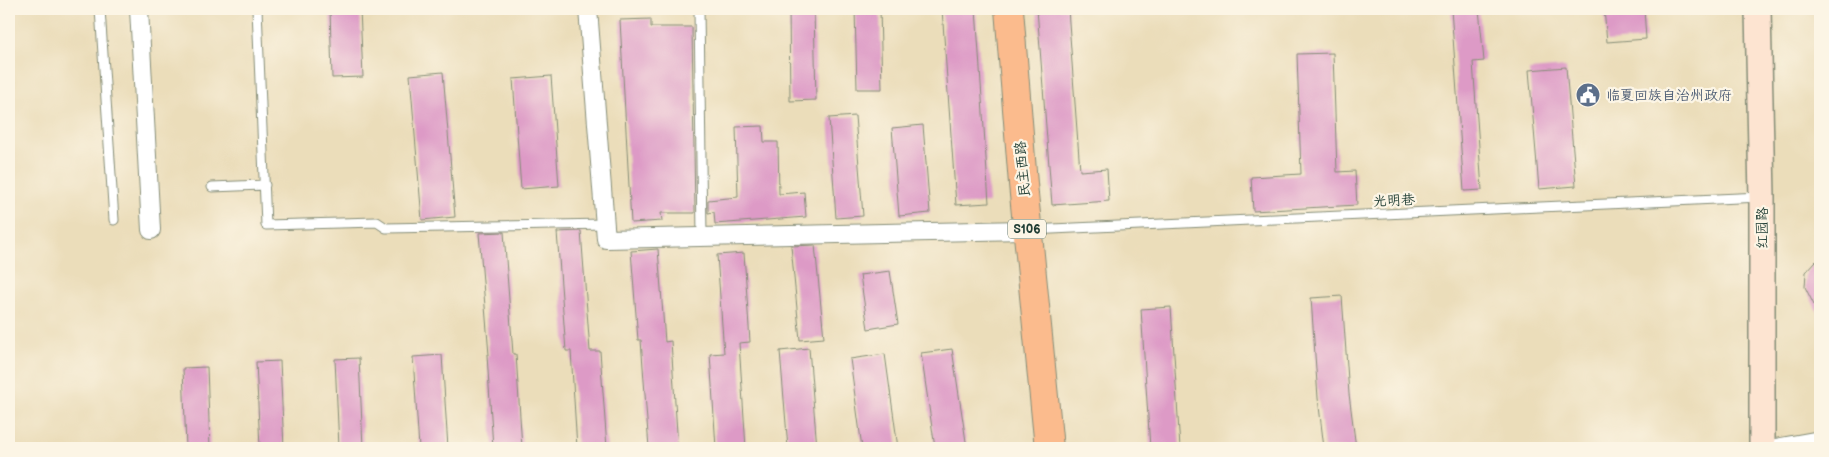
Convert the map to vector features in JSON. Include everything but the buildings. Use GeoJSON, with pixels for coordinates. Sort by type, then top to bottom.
{"type":"FeatureCollection","features":[{"type":"Feature","properties":{"kind":"main road","name":"民主西路"},"geometry":{"type":"LineString","coordinates":[[1008,9],[1027,230],[1050,448]]}},
{"type":"Feature","properties":{"kind":"main road","name":"红园路"},"geometry":{"type":"LineString","coordinates":[[1758,9],[1762,197],[1762,448]]}},
{"type":"Feature","properties":{"kind":"street"},"geometry":{"type":"LineString","coordinates":[[139,9],[151,230]]}},
{"type":"Feature","properties":{"kind":"street"},"geometry":{"type":"LineString","coordinates":[[588,9],[606,239],[1027,230]]}},
{"type":"Feature","properties":{"kind":"street"},"geometry":{"type":"LineString","coordinates":[[1775,448],[1820,440]]}},
{"type":"Feature","properties":{"kind":"lane"},"geometry":{"type":"LineString","coordinates":[[100,9],[114,220]]}},
{"type":"Feature","properties":{"kind":"lane"},"geometry":{"type":"LineString","coordinates":[[257,9],[266,225],[378,222],[386,228],[605,224]]}},
{"type":"Feature","properties":{"kind":"lane"},"geometry":{"type":"LineString","coordinates":[[699,9],[702,237]]}},
{"type":"Feature","properties":{"kind":"lane"},"geometry":{"type":"LineString","coordinates":[[212,187],[265,185]]}},
{"type":"Feature","properties":{"kind":"lane","name":"光明巷"},"geometry":{"type":"LineString","coordinates":[[1027,230],[1762,197]]}},
{"type":"Feature","properties":{"kind":"place","name":"临夏回族自治州政府"},"geometry":{"type":"Point","coordinates":[1588,95]}}]}
